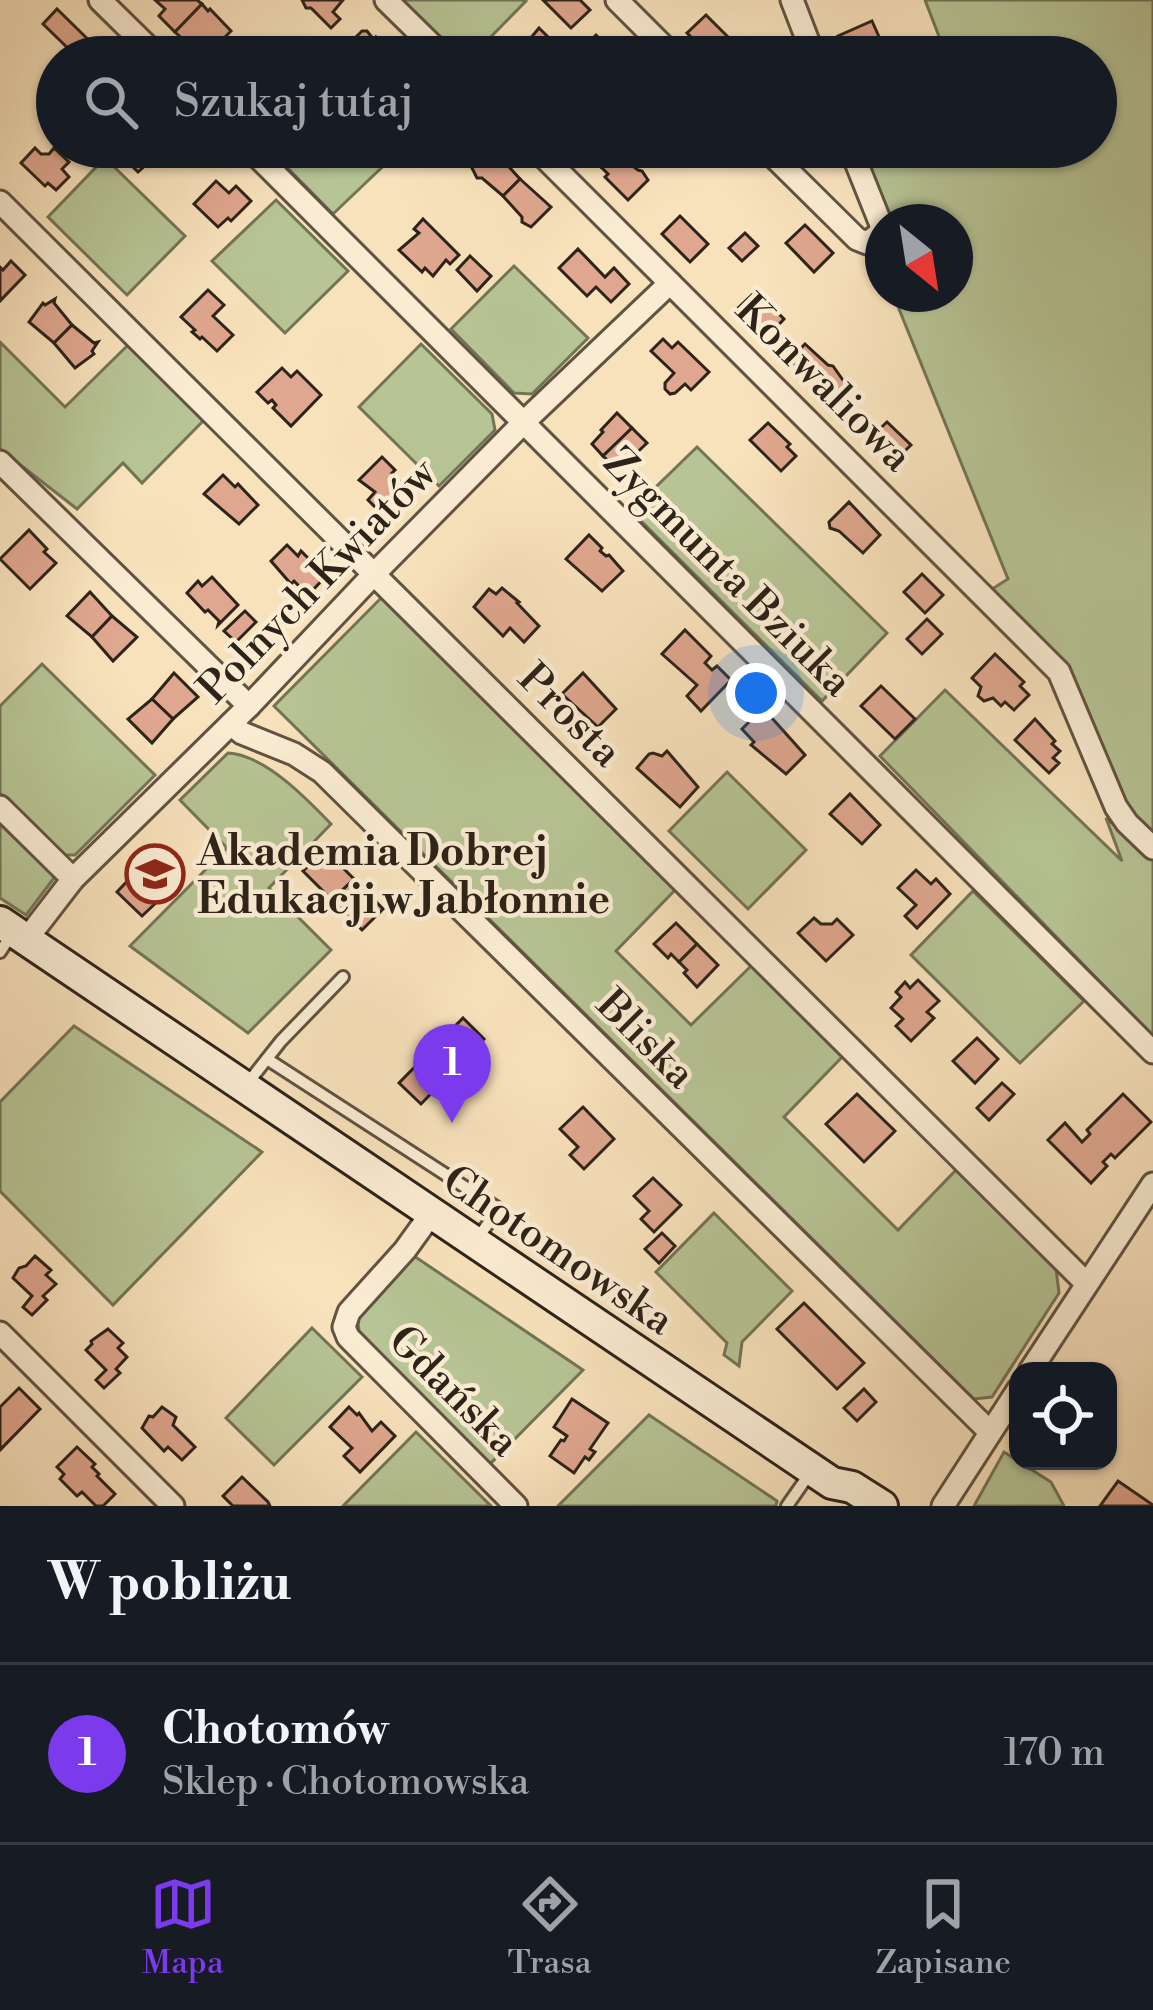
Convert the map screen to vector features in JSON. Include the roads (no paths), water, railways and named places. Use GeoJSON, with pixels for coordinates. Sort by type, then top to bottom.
{"type":"FeatureCollection","features":[{"type":"Feature","properties":{"kind":"street"},"geometry":{"type":"LineString","coordinates":[[100,0],[137,36]]}},
{"type":"Feature","properties":{"kind":"street"},"geometry":{"type":"LineString","coordinates":[[386,0],[423,36]]}},
{"type":"Feature","properties":{"kind":"street"},"geometry":{"type":"LineString","coordinates":[[617,0],[653,36]]}},
{"type":"Feature","properties":{"kind":"street"},"geometry":{"type":"LineString","coordinates":[[792,0],[806,36]]}},
{"type":"Feature","properties":{"kind":"street","name":"Zygmunta Bziuka"},"geometry":{"type":"LineString","coordinates":[[269,168],[1153,1052]]}},
{"type":"Feature","properties":{"kind":"street","name":"Konwaliowa"},"geometry":{"type":"LineString","coordinates":[[555,168],[1059,672],[1116,808],[1153,848]]}},
{"type":"Feature","properties":{"kind":"street"},"geometry":{"type":"LineString","coordinates":[[785,168],[865,243]]}},
{"type":"Feature","properties":{"kind":"street"},"geometry":{"type":"LineString","coordinates":[[858,168],[873,204]]}},
{"type":"Feature","properties":{"kind":"street","name":"Prosta"},"geometry":{"type":"LineString","coordinates":[[0,202],[1086,1283]]}},
{"type":"Feature","properties":{"kind":"street","name":"Polnych Kwiatów"},"geometry":{"type":"LineString","coordinates":[[10,936],[231,724],[526,421],[670,283]]}},
{"type":"Feature","properties":{"kind":"street"},"geometry":{"type":"LineString","coordinates":[[0,462],[249,706]]}},
{"type":"Feature","properties":{"kind":"street","name":"Bliska"},"geometry":{"type":"LineString","coordinates":[[231,724],[322,772],[990,1432]]}},
{"type":"Feature","properties":{"kind":"street"},"geometry":{"type":"LineString","coordinates":[[0,807],[73,879]]}},
{"type":"Feature","properties":{"kind":"street","name":"Chotomowska"},"geometry":{"type":"LineString","coordinates":[[10,936],[245,1087],[831,1486],[852,1487],[882,1506]]}},
{"type":"Feature","properties":{"kind":"street"},"geometry":{"type":"LineString","coordinates":[[1036,1362],[1153,1184]]}},
{"type":"Feature","properties":{"kind":"street","name":"Gdańska"},"geometry":{"type":"LineString","coordinates":[[431,1214],[349,1312],[344,1328],[516,1506]]}},
{"type":"Feature","properties":{"kind":"street"},"geometry":{"type":"LineString","coordinates":[[0,1334],[173,1506]]}},
{"type":"Feature","properties":{"kind":"street"},"geometry":{"type":"LineString","coordinates":[[943,1506],[1009,1404]]}},
{"type":"Feature","properties":{"kind":"lane"},"geometry":{"type":"LineString","coordinates":[[245,1087],[343,977]]}},
{"type":"Feature","properties":{"kind":"lane"},"geometry":{"type":"LineString","coordinates":[[267,1059],[499,1209],[475,1242]]}},
{"type":"Feature","properties":{"kind":"lane"},"geometry":{"type":"LineString","coordinates":[[787,1506],[831,1486]]}},
{"type":"Feature","properties":{"kind":"place","name":"Akademia Dobrej Edukacji w Jabłonnie"},"geometry":{"type":"Point","coordinates":[155,874]}},
{"type":"Feature","properties":{"kind":"place","name":"Chotomów"},"geometry":{"type":"Point","coordinates":[452,1123]}}]}
